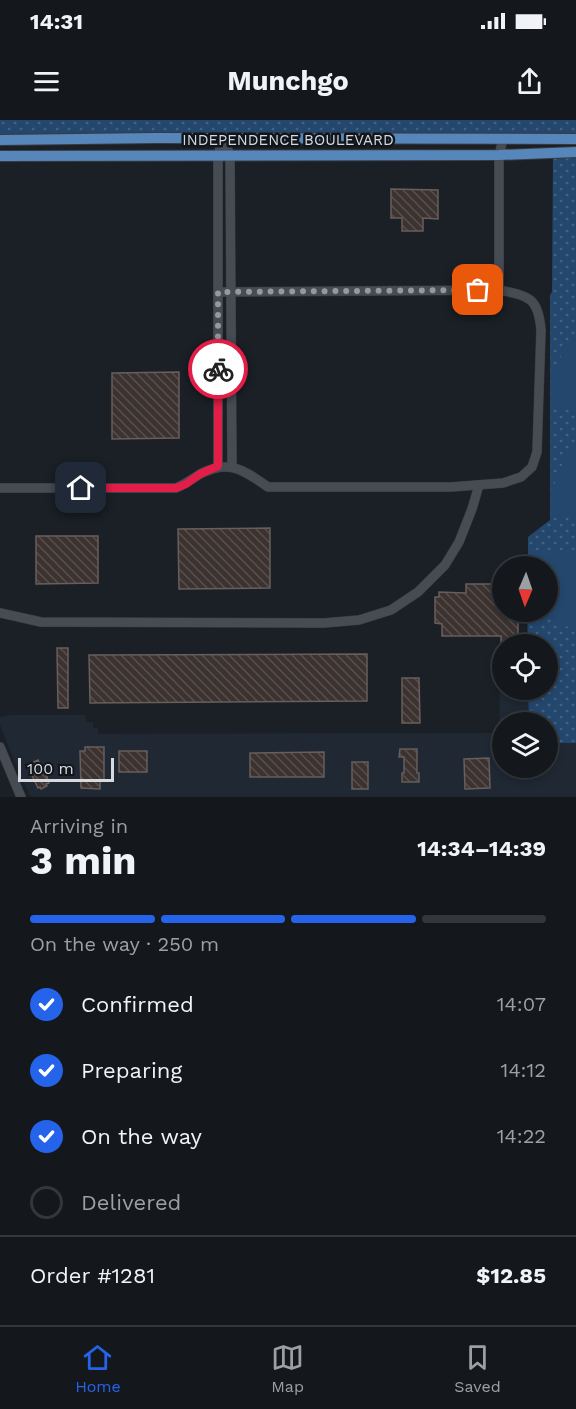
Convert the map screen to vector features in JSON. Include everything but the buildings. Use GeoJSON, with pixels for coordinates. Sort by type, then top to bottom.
{"type":"FeatureCollection","features":[{"type":"Feature","properties":{"kind":"main road","name":"INDEPENDENCE BOULEVARD"},"geometry":{"type":"LineString","coordinates":[[0,140],[576,139]]}},
{"type":"Feature","properties":{"kind":"main road","name":"INDEPENDENCE BOULEVARD"},"geometry":{"type":"LineString","coordinates":[[0,156],[499,155],[576,152]]}},
{"type":"Feature","properties":{"kind":"street"},"geometry":{"type":"LineString","coordinates":[[155,138],[155,155]]}},
{"type":"Feature","properties":{"kind":"street"},"geometry":{"type":"LineString","coordinates":[[223,138],[230,155],[232,467]]}},
{"type":"Feature","properties":{"kind":"street"},"geometry":{"type":"LineString","coordinates":[[218,466],[218,155],[223,138]]}},
{"type":"Feature","properties":{"kind":"street"},"geometry":{"type":"LineString","coordinates":[[379,139],[379,155]]}},
{"type":"Feature","properties":{"kind":"street"},"geometry":{"type":"LineString","coordinates":[[446,139],[446,155]]}},
{"type":"Feature","properties":{"kind":"street"},"geometry":{"type":"LineString","coordinates":[[499,290],[499,155],[503,139]]}},
{"type":"Feature","properties":{"kind":"street"},"geometry":{"type":"LineString","coordinates":[[0,488],[176,488],[218,466],[232,467],[268,487],[451,487],[503,483],[521,477],[532,467],[537,452],[542,330],[540,315],[532,300],[520,294],[499,290],[218,292]]}},
{"type":"Feature","properties":{"kind":"street"},"geometry":{"type":"LineString","coordinates":[[0,613],[39,622],[324,623],[359,620],[390,610],[418,592],[445,565],[459,542],[479,485]]}},
{"type":"Feature","properties":{"kind":"street"},"geometry":{"type":"LineString","coordinates":[[0,747],[21,797]]}},
{"type":"Feature","properties":{"kind":"shaded area"},"geometry":{"type":"Polygon","coordinates":[[[0,120],[576,120],[576,135],[0,138],[0,120]]]}},
{"type":"Feature","properties":{"kind":"shaded area"},"geometry":{"type":"Polygon","coordinates":[[[576,155],[576,743],[558,743],[558,712],[529,712],[528,700],[558,700],[558,634],[528,634],[527,622],[558,622],[558,556],[528,556],[528,537],[550,520],[550,295],[552,292],[553,156],[576,155]]]}},
{"type":"Feature","properties":{"kind":"shaded area"},"geometry":{"type":"Polygon","coordinates":[[[576,338],[576,410],[551,410],[552,376],[560,358],[576,338]]]}},
{"type":"Feature","properties":{"kind":"shaded area"},"geometry":{"type":"Polygon","coordinates":[[[576,446],[576,518],[552,518],[556,479],[563,462],[576,446]]]}},
{"type":"Feature","properties":{"kind":"shaded area"},"geometry":{"type":"Polygon","coordinates":[[[529,550],[576,550],[576,628],[568,627],[558,621],[558,556],[529,556],[529,550]]]}},
{"type":"Feature","properties":{"kind":"shaded area"},"geometry":{"type":"Polygon","coordinates":[[[499,700],[528,700],[529,712],[499,712],[499,700]]]}},
{"type":"Feature","properties":{"kind":"shaded area"},"geometry":{"type":"Polygon","coordinates":[[[85,715],[86,722],[93,722],[93,728],[98,728],[98,734],[492,733],[492,778],[558,778],[558,743],[576,743],[576,797],[31,797],[0,725],[0,717],[85,715]]]}},
{"type":"Feature","properties":{"kind":"way so far"},"geometry":{"type":"LineString","coordinates":[[218,369],[218,292],[478,290]]}},
{"type":"Feature","properties":{"kind":"route"},"geometry":{"type":"LineString","coordinates":[[81,488],[176,488],[218,466],[218,369]]}}]}
